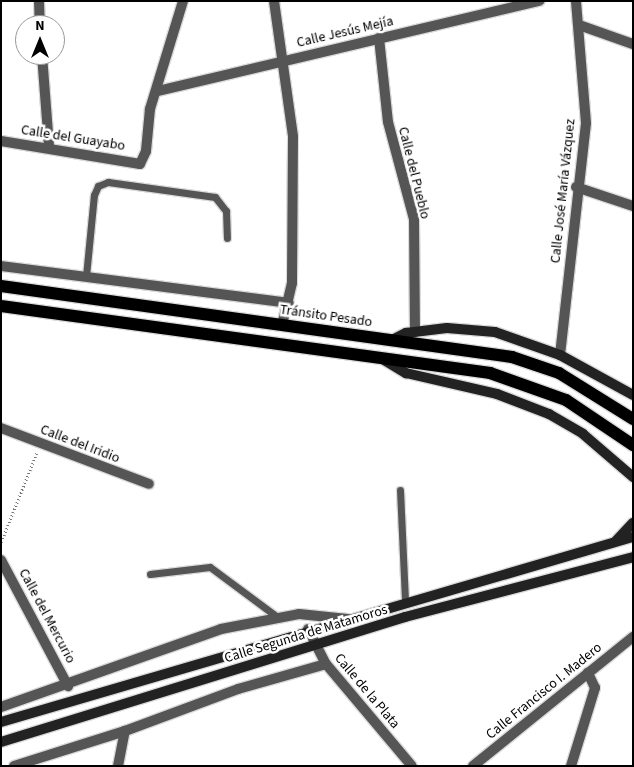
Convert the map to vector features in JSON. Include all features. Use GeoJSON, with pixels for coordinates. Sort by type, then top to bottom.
{"type":"FeatureCollection","features":[{"type":"Feature","properties":{"kind":"main road","name":"Tránsito Pesado"},"geometry":{"type":"LineString","coordinates":[[1,286],[512,357],[559,373],[633,419]]}},
{"type":"Feature","properties":{"kind":"main road"},"geometry":{"type":"LineString","coordinates":[[1,306],[378,357],[513,379],[593,414],[633,445]]}},
{"type":"Feature","properties":{"kind":"main road"},"geometry":{"type":"LineString","coordinates":[[392,340],[415,332],[495,332],[560,355],[633,395]]}},
{"type":"Feature","properties":{"kind":"main road"},"geometry":{"type":"LineString","coordinates":[[378,357],[406,373],[497,394],[549,414],[583,434],[633,477]]}},
{"type":"Feature","properties":{"kind":"main road"},"geometry":{"type":"LineString","coordinates":[[616,541],[633,523]]}},
{"type":"Feature","properties":{"kind":"main road","name":"Calle Segunda de Matamoros"},"geometry":{"type":"LineString","coordinates":[[1,722],[308,629],[633,537]]}},
{"type":"Feature","properties":{"kind":"main road","name":"Calle Segunda de Matamoros"},"geometry":{"type":"LineString","coordinates":[[1,742],[314,646],[633,557]]}},
{"type":"Feature","properties":{"kind":"main road"},"geometry":{"type":"LineString","coordinates":[[621,561],[633,562]]}},
{"type":"Feature","properties":{"kind":"street"},"geometry":{"type":"LineString","coordinates":[[39,1],[40,15]]}},
{"type":"Feature","properties":{"kind":"street"},"geometry":{"type":"LineString","coordinates":[[158,91],[183,1]]}},
{"type":"Feature","properties":{"kind":"street"},"geometry":{"type":"LineString","coordinates":[[274,1],[284,61],[293,137],[292,283],[289,303],[282,325]]}},
{"type":"Feature","properties":{"kind":"street","name":"Calle Jesús Mejía"},"geometry":{"type":"LineString","coordinates":[[158,91],[540,1]]}},
{"type":"Feature","properties":{"kind":"street","name":"Calle José María Vázquez"},"geometry":{"type":"LineString","coordinates":[[560,355],[576,187],[586,123],[576,1]]}},
{"type":"Feature","properties":{"kind":"street"},"geometry":{"type":"LineString","coordinates":[[579,25],[633,44]]}},
{"type":"Feature","properties":{"kind":"street","name":"Calle del Pueblo"},"geometry":{"type":"LineString","coordinates":[[379,38],[388,122],[414,219],[415,332]]}},
{"type":"Feature","properties":{"kind":"street"},"geometry":{"type":"LineString","coordinates":[[43,65],[49,147]]}},
{"type":"Feature","properties":{"kind":"street","name":"Calle del Guayabo"},"geometry":{"type":"LineString","coordinates":[[1,141],[49,147],[140,164],[146,151],[150,109],[158,91]]}},
{"type":"Feature","properties":{"kind":"street"},"geometry":{"type":"LineString","coordinates":[[576,187],[633,206]]}},
{"type":"Feature","properties":{"kind":"street"},"geometry":{"type":"LineString","coordinates":[[1,266],[289,303]]}},
{"type":"Feature","properties":{"kind":"street","name":"Calle del Iridio"},"geometry":{"type":"LineString","coordinates":[[1,428],[149,484]]}},
{"type":"Feature","properties":{"kind":"street","name":"Calle del Mercurio"},"geometry":{"type":"LineString","coordinates":[[1,560],[68,686]]}},
{"type":"Feature","properties":{"kind":"street"},"geometry":{"type":"LineString","coordinates":[[1,707],[68,686],[221,629],[276,616],[316,614],[348,619]]}},
{"type":"Feature","properties":{"kind":"street","name":"Calle de la Plata"},"geometry":{"type":"LineString","coordinates":[[308,629],[314,646],[326,664],[412,766]]}},
{"type":"Feature","properties":{"kind":"street","name":"Calle Francisco I. Madero"},"geometry":{"type":"LineString","coordinates":[[473,766],[633,637]]}},
{"type":"Feature","properties":{"kind":"street"},"geometry":{"type":"LineString","coordinates":[[14,766],[125,731],[238,688],[326,664]]}},
{"type":"Feature","properties":{"kind":"street"},"geometry":{"type":"LineString","coordinates":[[571,766],[594,688],[588,673]]}},
{"type":"Feature","properties":{"kind":"street"},"geometry":{"type":"LineString","coordinates":[[118,766],[125,731]]}},
{"type":"Feature","properties":{"kind":"lane"},"geometry":{"type":"LineString","coordinates":[[86,276],[94,195],[98,186],[108,182],[215,197],[223,203],[227,238]]}},
{"type":"Feature","properties":{"kind":"lane"},"geometry":{"type":"LineString","coordinates":[[400,490],[404,601]]}},
{"type":"Feature","properties":{"kind":"lane"},"geometry":{"type":"LineString","coordinates":[[150,574],[210,567],[276,616]]}},
{"type":"Feature","properties":{"kind":"path"},"geometry":{"type":"LineString","coordinates":[[1,542],[41,444]]}}]}
